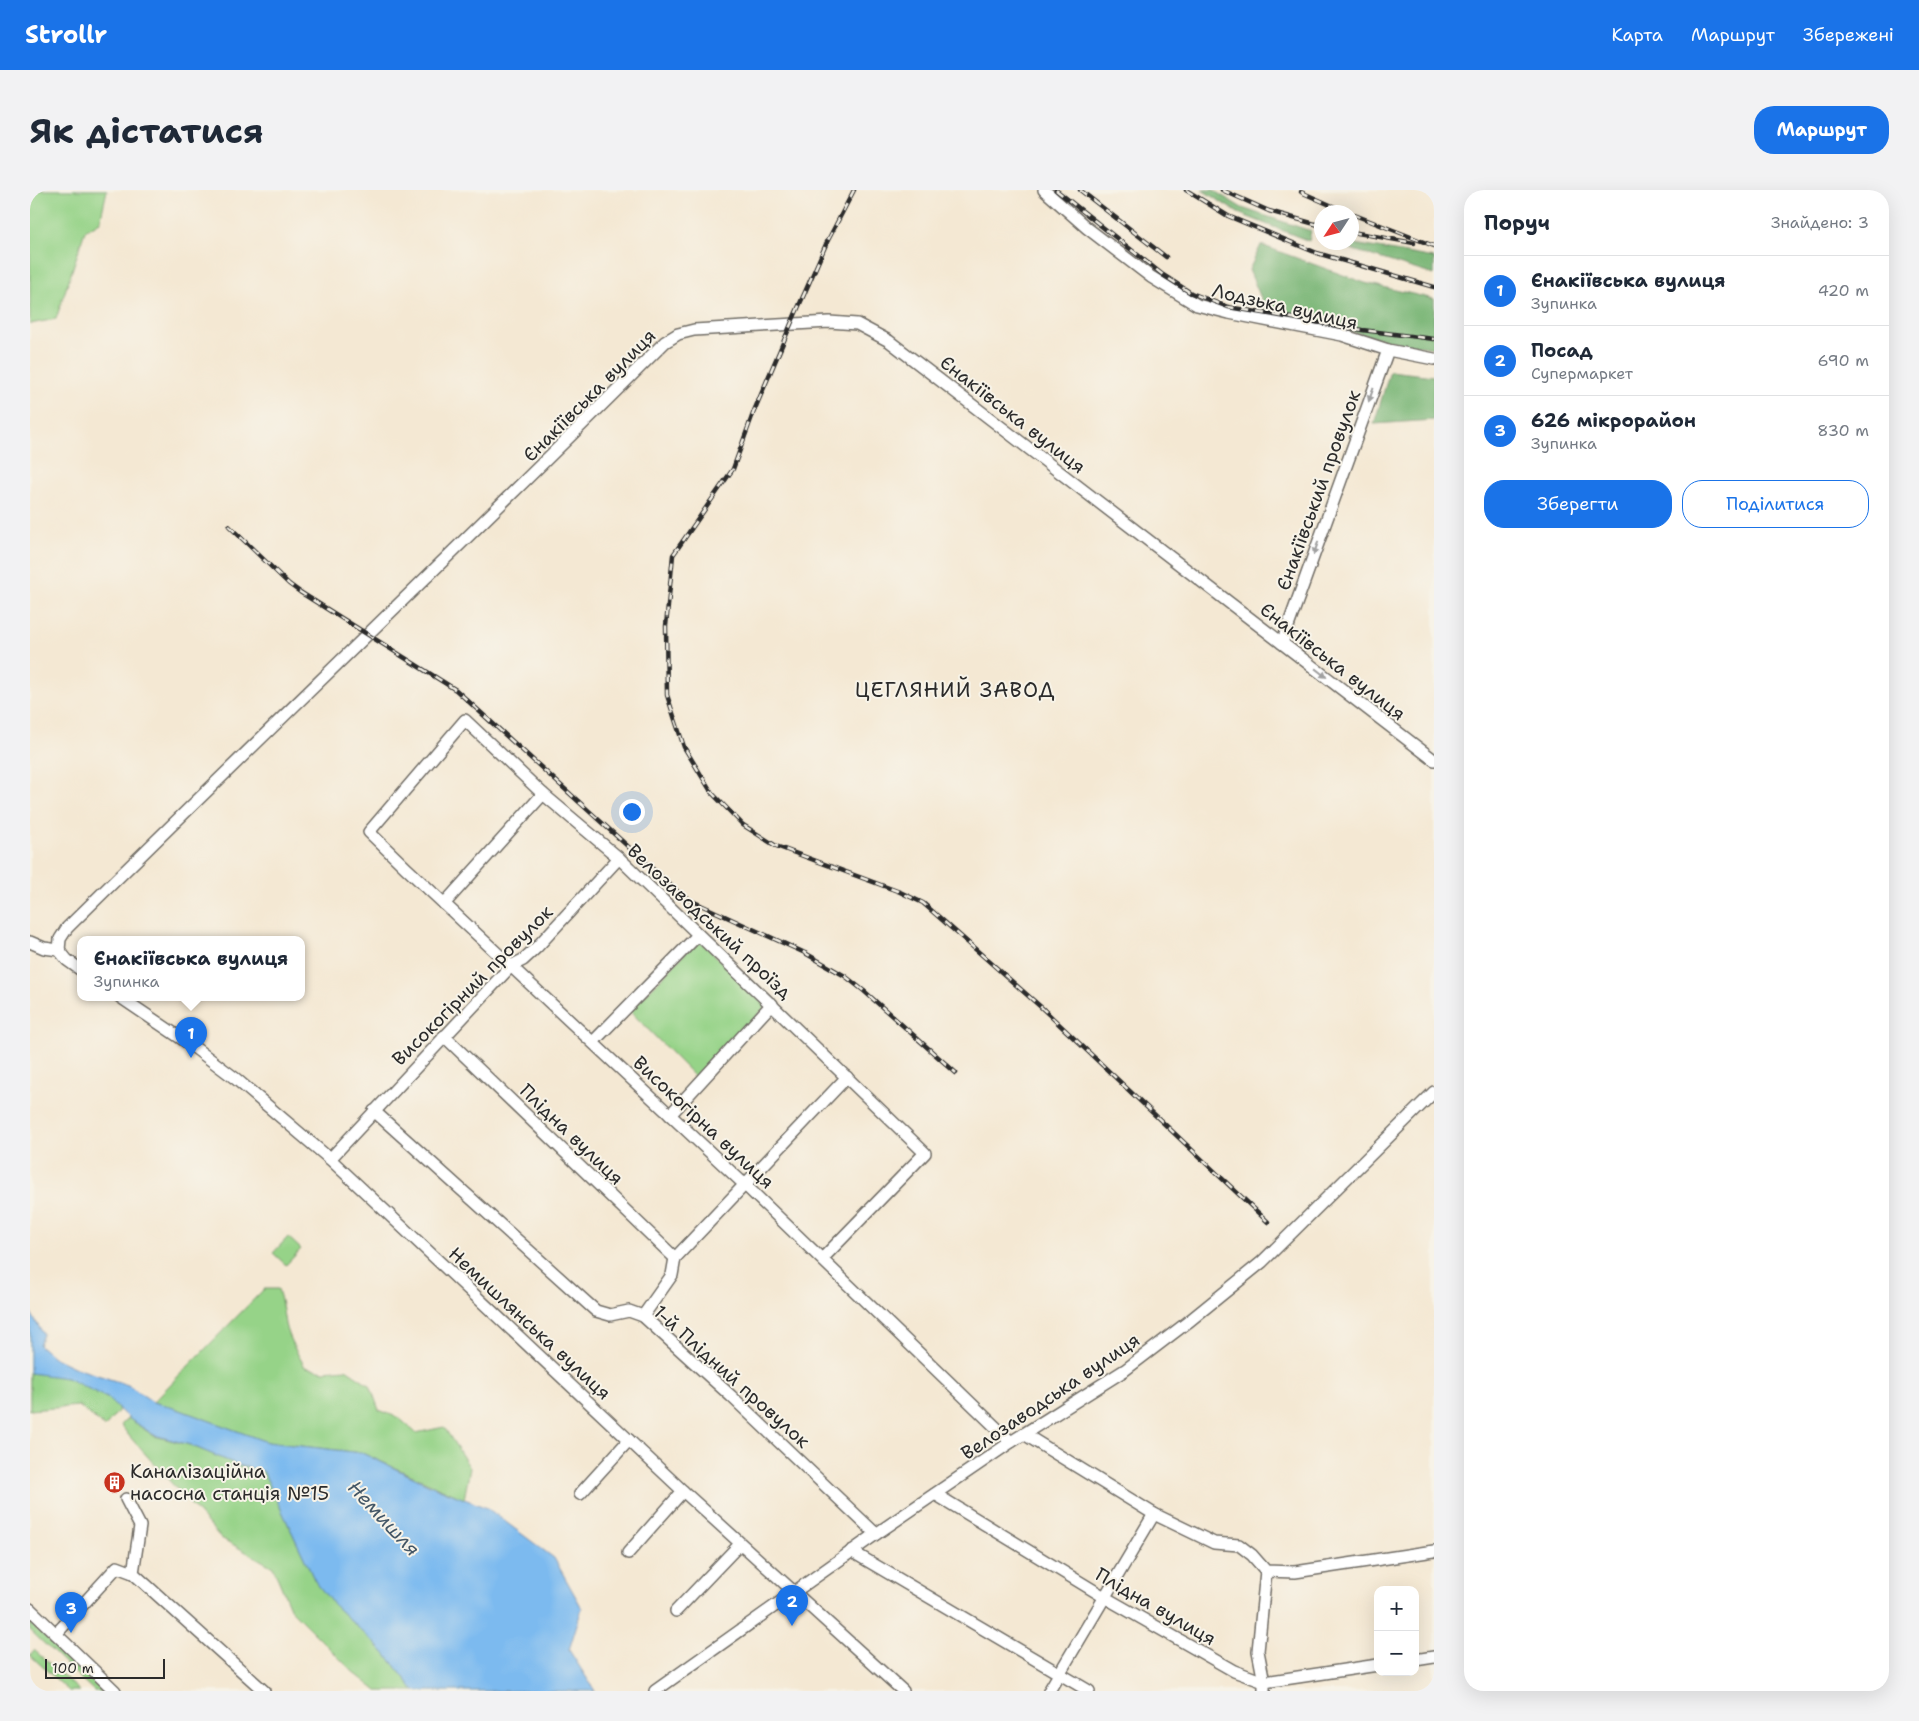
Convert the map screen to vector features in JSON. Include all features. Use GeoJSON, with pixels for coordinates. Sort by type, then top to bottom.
{"type":"FeatureCollection","features":[{"type":"Feature","properties":{"kind":"street","name":"Лодзька вулиця"},"geometry":{"type":"LineString","coordinates":[[1044,190],[1087,228],[1144,272],[1197,305],[1342,335],[1388,350],[1434,359]]}},
{"type":"Feature","properties":{"kind":"street","name":"Єнакіївська вулиця"},"geometry":{"type":"LineString","coordinates":[[59,950],[60,939],[67,928],[491,515],[664,342],[678,334],[694,330],[829,322],[857,324],[890,341],[1434,760]]}},
{"type":"Feature","properties":{"kind":"street","name":"Єнакіївський провулок"},"geometry":{"type":"LineString","coordinates":[[1282,643],[1388,350]]}},
{"type":"Feature","properties":{"kind":"street","name":"Велозаводський проїзд"},"geometry":{"type":"LineString","coordinates":[[369,832],[465,720],[543,794],[619,858],[924,1153],[822,1259]]}},
{"type":"Feature","properties":{"kind":"street"},"geometry":{"type":"LineString","coordinates":[[444,904],[543,794]]}},
{"type":"Feature","properties":{"kind":"street","name":"Високогірна вулиця"},"geometry":{"type":"LineString","coordinates":[[369,832],[745,1185],[1011,1442]]}},
{"type":"Feature","properties":{"kind":"street","name":"Високогірний провулок"},"geometry":{"type":"LineString","coordinates":[[330,1159],[511,966],[523,960],[537,947],[619,858]]}},
{"type":"Feature","properties":{"kind":"street"},"geometry":{"type":"LineString","coordinates":[[593,1042],[698,935]]}},
{"type":"Feature","properties":{"kind":"street"},"geometry":{"type":"LineString","coordinates":[[30,942],[44,948],[59,950],[67,960],[77,967]]}},
{"type":"Feature","properties":{"kind":"street","name":"Немишлянська вулиця"},"geometry":{"type":"LineString","coordinates":[[126,1001],[191,1045],[330,1159],[740,1544],[903,1691]]}},
{"type":"Feature","properties":{"kind":"street"},"geometry":{"type":"LineString","coordinates":[[670,1115],[772,1004]]}},
{"type":"Feature","properties":{"kind":"street","name":"Плідна вулиця"},"geometry":{"type":"LineString","coordinates":[[444,1036],[675,1258]]}},
{"type":"Feature","properties":{"kind":"street"},"geometry":{"type":"LineString","coordinates":[[643,1316],[672,1275],[675,1258],[847,1077]]}},
{"type":"Feature","properties":{"kind":"street","name":"Велозаводська вулиця"},"geometry":{"type":"LineString","coordinates":[[655,1691],[851,1551],[1011,1442],[1125,1370],[1188,1322],[1262,1262],[1434,1092]]}},
{"type":"Feature","properties":{"kind":"street","name":"1-й Плідний провулок"},"geometry":{"type":"LineString","coordinates":[[374,1111],[596,1311],[610,1315],[629,1311],[643,1316],[731,1396],[876,1534]]}},
{"type":"Feature","properties":{"kind":"street"},"geometry":{"type":"LineString","coordinates":[[1024,1434],[1154,1514],[1214,1542],[1238,1545],[1252,1555],[1266,1571],[1295,1572],[1434,1551]]}},
{"type":"Feature","properties":{"kind":"street"},"geometry":{"type":"LineString","coordinates":[[580,1494],[629,1440]]}},
{"type":"Feature","properties":{"kind":"street"},"geometry":{"type":"LineString","coordinates":[[628,1553],[683,1491]]}},
{"type":"Feature","properties":{"kind":"street","name":"Плідна вулиця"},"geometry":{"type":"LineString","coordinates":[[935,1494],[1106,1598],[1264,1687],[1374,1666]]}},
{"type":"Feature","properties":{"kind":"street"},"geometry":{"type":"LineString","coordinates":[[126,1499],[140,1526],[133,1572]]}},
{"type":"Feature","properties":{"kind":"street"},"geometry":{"type":"LineString","coordinates":[[1049,1691],[1106,1598],[1154,1514]]}},
{"type":"Feature","properties":{"kind":"street"},"geometry":{"type":"LineString","coordinates":[[676,1611],[740,1544]]}},
{"type":"Feature","properties":{"kind":"street"},"geometry":{"type":"LineString","coordinates":[[851,1551],[1089,1691]]}},
{"type":"Feature","properties":{"kind":"street"},"geometry":{"type":"LineString","coordinates":[[56,1634],[117,1568],[133,1572],[264,1691]]}},
{"type":"Feature","properties":{"kind":"street"},"geometry":{"type":"LineString","coordinates":[[1264,1687],[1258,1651],[1266,1571]]}},
{"type":"Feature","properties":{"kind":"street"},"geometry":{"type":"LineString","coordinates":[[30,1609],[115,1691]]}},
{"type":"Feature","properties":{"kind":"street"},"geometry":{"type":"LineString","coordinates":[[1419,1659],[1434,1657]]}},
{"type":"Feature","properties":{"kind":"green space"},"geometry":{"type":"Polygon","coordinates":[[[30,190],[107,190],[100,222],[85,231],[56,319],[30,324],[30,190]]]}},
{"type":"Feature","properties":{"kind":"green space"},"geometry":{"type":"Polygon","coordinates":[[[1202,190],[1213,190],[1242,208],[1311,231],[1309,241],[1238,213],[1202,190]]]}},
{"type":"Feature","properties":{"kind":"green space"},"geometry":{"type":"Polygon","coordinates":[[[1261,245],[1365,283],[1434,299],[1434,348],[1395,342],[1267,312],[1249,270],[1261,245]]]}},
{"type":"Feature","properties":{"kind":"green space"},"geometry":{"type":"Polygon","coordinates":[[[1359,245],[1434,258],[1434,275],[1353,250],[1359,250],[1359,245]]]}},
{"type":"Feature","properties":{"kind":"green space"},"geometry":{"type":"Polygon","coordinates":[[[1390,371],[1434,376],[1434,420],[1374,424],[1390,371]]]}},
{"type":"Feature","properties":{"kind":"green space"},"geometry":{"type":"Polygon","coordinates":[[[701,942],[765,1002],[765,1007],[698,1080],[630,1011],[695,943],[701,942]]]}},
{"type":"Feature","properties":{"kind":"green space"},"geometry":{"type":"Polygon","coordinates":[[[288,1237],[301,1249],[286,1265],[273,1253],[288,1237]]]}},
{"type":"Feature","properties":{"kind":"green space"},"geometry":{"type":"Polygon","coordinates":[[[264,1289],[278,1289],[286,1330],[305,1367],[324,1371],[346,1369],[370,1385],[379,1410],[399,1418],[416,1433],[444,1427],[470,1468],[464,1499],[362,1453],[267,1442],[153,1402],[264,1289]]]}},
{"type":"Feature","properties":{"kind":"green space"},"geometry":{"type":"Polygon","coordinates":[[[30,1373],[67,1378],[107,1398],[119,1410],[105,1427],[79,1406],[30,1410],[30,1373]]]}},
{"type":"Feature","properties":{"kind":"green space"},"geometry":{"type":"Polygon","coordinates":[[[128,1418],[154,1436],[190,1445],[238,1465],[263,1471],[315,1581],[333,1604],[382,1650],[415,1691],[377,1691],[352,1671],[291,1610],[273,1567],[221,1538],[130,1437],[121,1425],[128,1418]]]}},
{"type":"Feature","properties":{"kind":"green space"},"geometry":{"type":"Polygon","coordinates":[[[30,1623],[102,1691],[94,1691],[30,1630],[30,1623]]]}},
{"type":"Feature","properties":{"kind":"green space"},"geometry":{"type":"Polygon","coordinates":[[[34,1650],[80,1691],[69,1691],[30,1655],[34,1650]]]}},
{"type":"Feature","properties":{"kind":"water","name":"Немишля"},"geometry":{"type":"Polygon","coordinates":[[[30,1311],[43,1334],[39,1345],[53,1357],[76,1368],[128,1385],[153,1402],[267,1442],[362,1453],[432,1486],[487,1508],[554,1558],[582,1608],[569,1650],[595,1691],[415,1691],[382,1650],[333,1604],[315,1581],[263,1471],[238,1465],[190,1445],[154,1435],[128,1418],[107,1398],[67,1378],[30,1373],[30,1311]]]}},
{"type":"Feature","properties":{"kind":"railway"},"geometry":{"type":"LineString","coordinates":[[854,190],[827,242],[791,324],[754,411],[733,469],[673,555],[666,626],[667,695],[684,747],[712,793],[743,825],[776,846],[900,892],[923,903],[1042,1008],[1268,1222]]}},
{"type":"Feature","properties":{"kind":"railway"},"geometry":{"type":"LineString","coordinates":[[1056,190],[1163,275],[1191,293],[1228,307],[1362,330],[1434,339]]}},
{"type":"Feature","properties":{"kind":"railway"},"geometry":{"type":"LineString","coordinates":[[1080,190],[1166,257]]}},
{"type":"Feature","properties":{"kind":"railway"},"geometry":{"type":"LineString","coordinates":[[1186,190],[1228,216],[1317,253],[1434,287]]}},
{"type":"Feature","properties":{"kind":"railway"},"geometry":{"type":"LineString","coordinates":[[1222,190],[1269,211],[1314,224]]}},
{"type":"Feature","properties":{"kind":"railway"},"geometry":{"type":"LineString","coordinates":[[1301,192],[1330,205]]}},
{"type":"Feature","properties":{"kind":"railway"},"geometry":{"type":"LineString","coordinates":[[1359,217],[1434,246]]}},
{"type":"Feature","properties":{"kind":"railway"},"geometry":{"type":"LineString","coordinates":[[1359,233],[1414,243]]}},
{"type":"Feature","properties":{"kind":"railway"},"geometry":{"type":"LineString","coordinates":[[229,526],[289,584],[300,592],[456,690],[678,892],[692,901],[805,953],[845,976],[956,1073]]}},
{"type":"Feature","properties":{"kind":"place","name":"Єнакіївська вулиця"},"geometry":{"type":"Point","coordinates":[191,1058]}},
{"type":"Feature","properties":{"kind":"place","name":"Каналізаційна насосна станція №15"},"geometry":{"type":"Point","coordinates":[114,1482]}},
{"type":"Feature","properties":{"kind":"place","name":"Посад"},"geometry":{"type":"Point","coordinates":[792,1626]}},
{"type":"Feature","properties":{"kind":"place","name":"626 мікрорайон"},"geometry":{"type":"Point","coordinates":[71,1633]}},
{"type":"Feature","properties":{"kind":"district","name":"ЦЕГЛЯНИЙ ЗАВОД"},"geometry":{"type":"Point","coordinates":[955,690]}}]}
